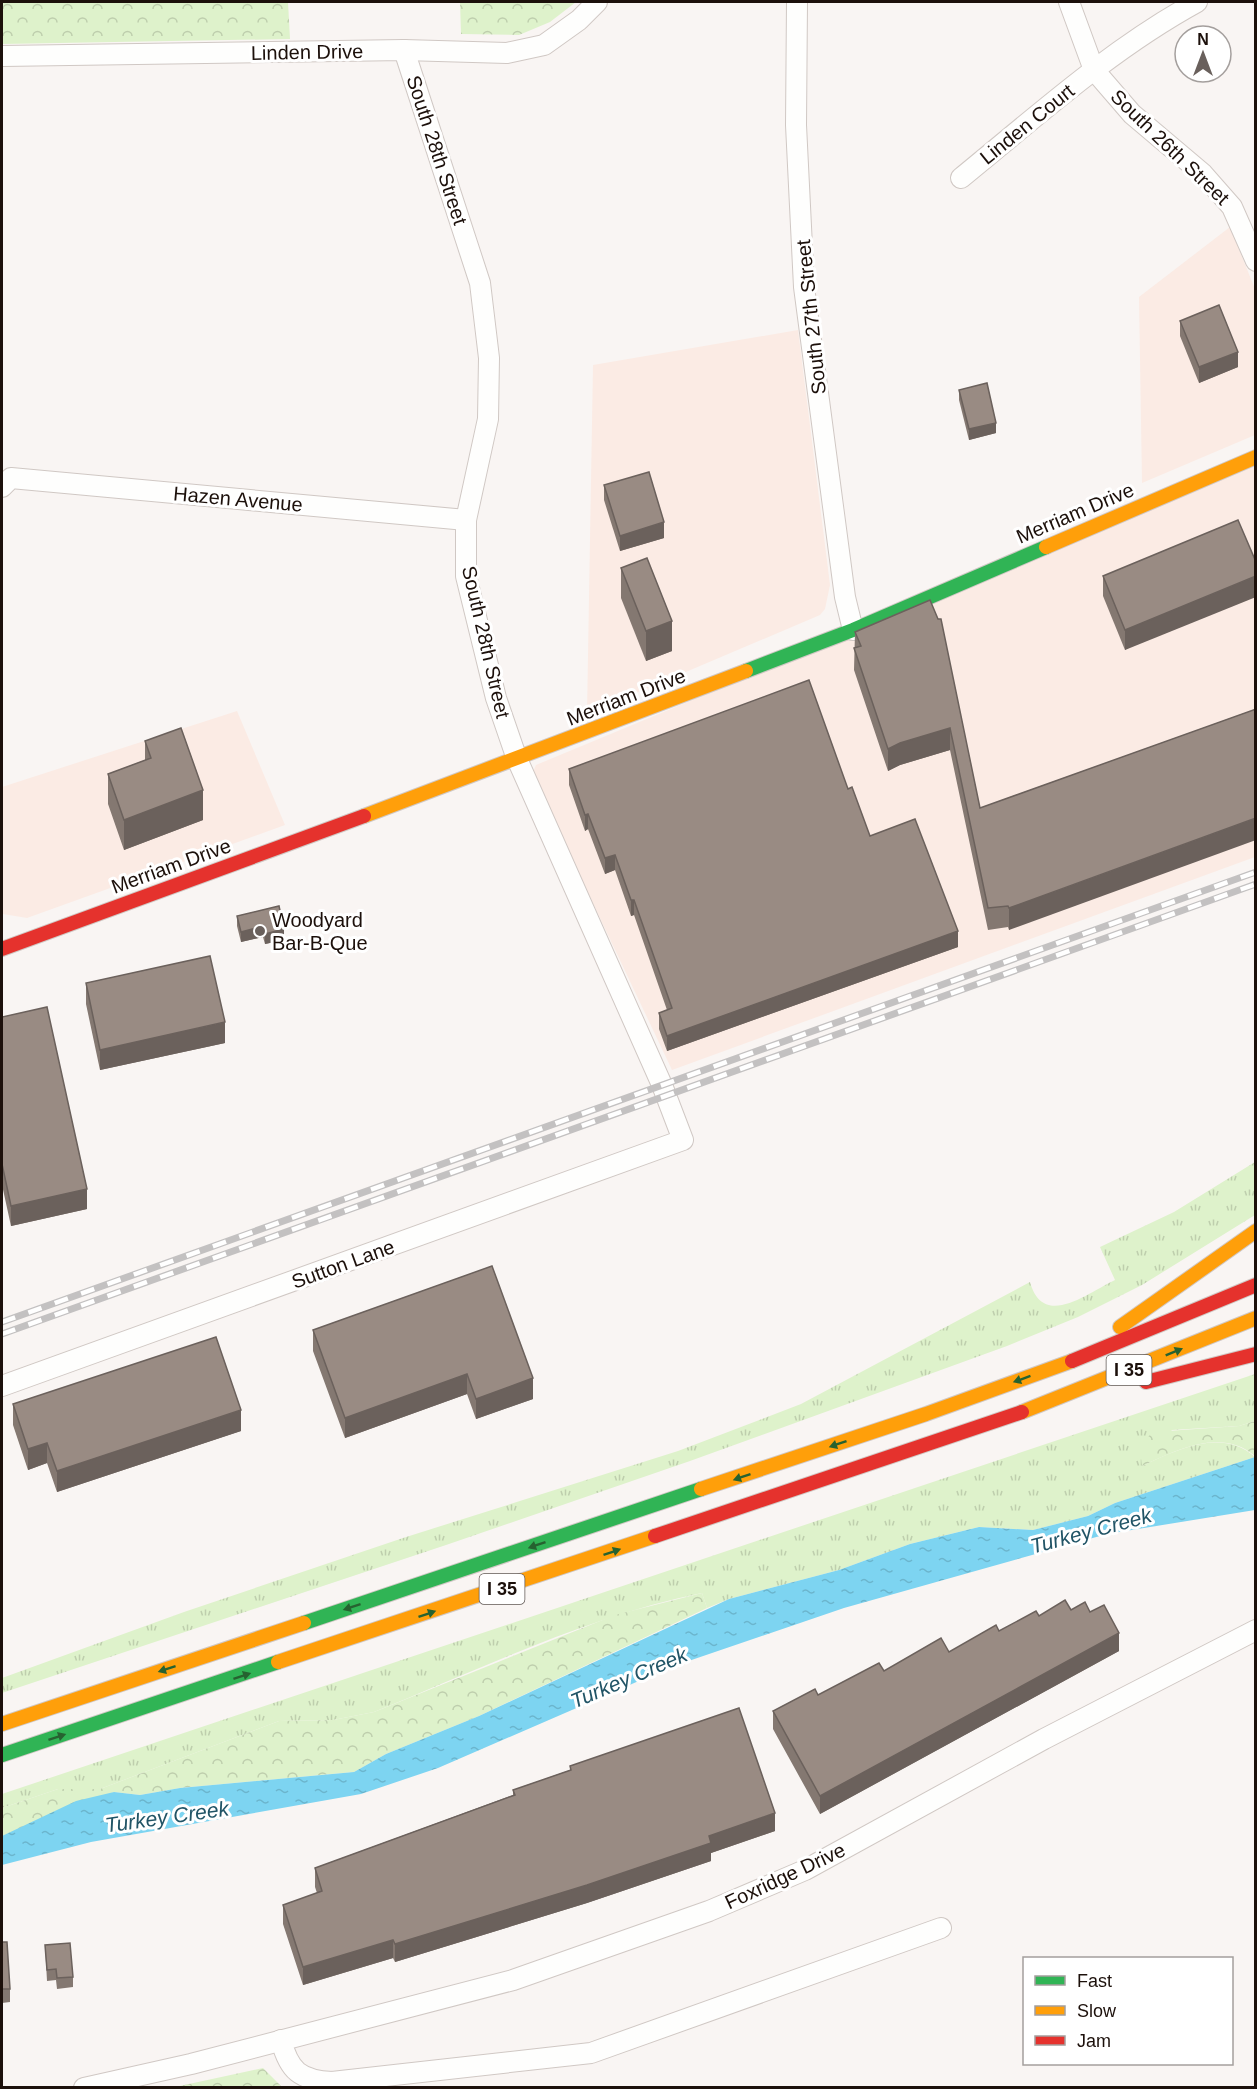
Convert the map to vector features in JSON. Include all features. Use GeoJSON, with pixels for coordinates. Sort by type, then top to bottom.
{"type":"FeatureCollection","features":[{"type":"Feature","properties":{"kind":"main road","name":"Merriam Drive"},"geometry":{"type":"LineString","coordinates":[[2,949],[518,759],[853,630],[1256,457]]}},
{"type":"Feature","properties":{"kind":"main road"},"geometry":{"type":"LineString","coordinates":[[1077,1359],[1256,1231]]}},
{"type":"Feature","properties":{"kind":"main road","name":"I 35"},"geometry":{"type":"LineString","coordinates":[[2,1724],[798,1458],[1077,1359],[1256,1285]]}},
{"type":"Feature","properties":{"kind":"main road","name":"I 35"},"geometry":{"type":"LineString","coordinates":[[2,1755],[1002,1419],[1256,1318]]}},
{"type":"Feature","properties":{"kind":"main road"},"geometry":{"type":"LineString","coordinates":[[1002,1419],[1256,1354]]}},
{"type":"Feature","properties":{"kind":"street","name":"Linden Drive"},"geometry":{"type":"LineString","coordinates":[[2,56],[404,50],[507,53],[544,45],[579,20],[597,2]]}},
{"type":"Feature","properties":{"kind":"street","name":"South 27th Street"},"geometry":{"type":"LineString","coordinates":[[798,2],[796,125],[804,286],[844,585],[853,630]]}},
{"type":"Feature","properties":{"kind":"street","name":"South 26th Street"},"geometry":{"type":"LineString","coordinates":[[1069,2],[1094,70],[1132,114],[1203,174],[1232,207],[1256,261]]}},
{"type":"Feature","properties":{"kind":"street"},"geometry":{"type":"LineString","coordinates":[[1094,70],[1157,24],[1197,2]]}},
{"type":"Feature","properties":{"kind":"street","name":"South 28th Street"},"geometry":{"type":"LineString","coordinates":[[404,50],[480,283],[489,358],[488,419],[466,520],[466,576],[496,698],[518,759],[662,1084],[683,1140]]}},
{"type":"Feature","properties":{"kind":"street","name":"Linden Court"},"geometry":{"type":"LineString","coordinates":[[961,178],[1094,70]]}},
{"type":"Feature","properties":{"kind":"street","name":"Hazen Avenue"},"geometry":{"type":"LineString","coordinates":[[6,482],[466,520]]}},
{"type":"Feature","properties":{"kind":"street","name":"Sutton Lane"},"geometry":{"type":"LineString","coordinates":[[2,1386],[683,1140]]}},
{"type":"Feature","properties":{"kind":"street","name":"Foxridge Drive"},"geometry":{"type":"LineString","coordinates":[[84,2088],[513,1980],[663,1929],[747,1896],[836,1854],[1044,1739],[1256,1630]]}},
{"type":"Feature","properties":{"kind":"street"},"geometry":{"type":"LineString","coordinates":[[281,2040],[286,2058],[295,2071],[309,2078],[332,2082],[591,2053],[941,1928]]}},
{"type":"Feature","properties":{"kind":"shaded area"},"geometry":{"type":"Polygon","coordinates":[[[1230,227],[1255,289],[1255,435],[1142,483],[1139,297],[1230,227]]]}},
{"type":"Feature","properties":{"kind":"shaded area"},"geometry":{"type":"Polygon","coordinates":[[[798,330],[830,585],[825,609],[820,615],[587,714],[593,365],[798,330]]]}},
{"type":"Feature","properties":{"kind":"shaded area"},"geometry":{"type":"Polygon","coordinates":[[[1255,466],[1255,857],[672,1070],[535,781],[533,772],[536,765],[1255,466]]]}},
{"type":"Feature","properties":{"kind":"shaded area"},"geometry":{"type":"Polygon","coordinates":[[[237,711],[285,825],[27,918],[3,914],[2,787],[237,711]]]}},
{"type":"Feature","properties":{"kind":"green space"},"geometry":{"type":"Polygon","coordinates":[[[2,2],[288,2],[290,39],[2,44],[2,2]]]}},
{"type":"Feature","properties":{"kind":"green space"},"geometry":{"type":"Polygon","coordinates":[[[460,2],[576,2],[550,22],[519,35],[461,34],[460,2]]]}},
{"type":"Feature","properties":{"kind":"green space"},"geometry":{"type":"Polygon","coordinates":[[[1255,1162],[1255,1215],[1142,1285],[1078,1317],[1007,1346],[690,1461],[2,1693],[2,1678],[184,1612],[403,1538],[678,1451],[801,1404],[1030,1282],[1036,1296],[1045,1303],[1055,1306],[1079,1299],[1115,1280],[1100,1247],[1174,1212],[1255,1162]]]}},
{"type":"Feature","properties":{"kind":"green space"},"geometry":{"type":"Polygon","coordinates":[[[1255,1374],[1255,1421],[1239,1426],[1172,1430],[1142,1466],[1184,1448],[1214,1442],[1242,1448],[1255,1457],[1115,1503],[1088,1516],[1033,1530],[979,1527],[910,1544],[839,1570],[729,1599],[707,1608],[702,1593],[660,1603],[618,1615],[535,1645],[374,1712],[333,1720],[279,1721],[100,1789],[58,1789],[2,1808],[2,1794],[1255,1374]]]}},
{"type":"Feature","properties":{"kind":"green space"},"geometry":{"type":"Polygon","coordinates":[[[1255,1421],[1255,1456],[1242,1447],[1214,1442],[1184,1448],[1142,1466],[1142,1447],[1153,1432],[1239,1426],[1255,1421]]]}},
{"type":"Feature","properties":{"kind":"green space"},"geometry":{"type":"Polygon","coordinates":[[[702,1593],[707,1608],[479,1716],[386,1754],[354,1772],[180,1788],[140,1795],[114,1792],[2,1836],[2,1808],[58,1789],[100,1789],[279,1721],[333,1720],[374,1712],[615,1615],[702,1593]]]}},
{"type":"Feature","properties":{"kind":"green space"},"geometry":{"type":"Polygon","coordinates":[[[263,2068],[282,2087],[175,2087],[263,2068]]]}},
{"type":"Feature","properties":{"kind":"water","name":"Turkey Creek"},"geometry":{"type":"Polygon","coordinates":[[[1255,1457],[1255,1510],[1107,1534],[844,1608],[671,1667],[438,1768],[361,1794],[91,1842],[2,1865],[2,1836],[76,1801],[114,1792],[140,1795],[180,1788],[354,1772],[386,1754],[479,1716],[729,1599],[839,1570],[910,1544],[979,1527],[1033,1530],[1088,1516],[1115,1503],[1255,1457]]]}},
{"type":"Feature","properties":{"kind":"building"},"geometry":{"type":"Polygon","coordinates":[[[1219,305],[1238,352],[1199,367],[1180,321],[1219,305]]]}},
{"type":"Feature","properties":{"kind":"building"},"geometry":{"type":"Polygon","coordinates":[[[987,383],[996,423],[969,429],[959,390],[987,383]]]}},
{"type":"Feature","properties":{"kind":"building"},"geometry":{"type":"Polygon","coordinates":[[[649,472],[664,522],[620,536],[604,485],[649,472]]]}},
{"type":"Feature","properties":{"kind":"building"},"geometry":{"type":"Polygon","coordinates":[[[1238,520],[1256,562],[1256,576],[1125,630],[1103,576],[1238,520]]]}},
{"type":"Feature","properties":{"kind":"building"},"geometry":{"type":"Polygon","coordinates":[[[647,558],[672,621],[646,631],[621,568],[647,558]]]}},
{"type":"Feature","properties":{"kind":"building"},"geometry":{"type":"Polygon","coordinates":[[[930,600],[938,619],[941,619],[980,808],[1256,709],[1256,818],[1009,908],[1008,906],[988,908],[950,728],[900,743],[888,749],[854,648],[861,646],[855,632],[930,600]]]}},
{"type":"Feature","properties":{"kind":"building"},"geometry":{"type":"Polygon","coordinates":[[[809,680],[848,789],[852,787],[870,836],[915,819],[958,931],[667,1036],[659,1013],[672,1008],[634,900],[631,900],[615,855],[605,858],[588,814],[585,815],[569,769],[809,680]]]}},
{"type":"Feature","properties":{"kind":"building"},"geometry":{"type":"Polygon","coordinates":[[[181,728],[203,790],[124,820],[108,774],[151,758],[145,741],[181,728]]]}},
{"type":"Feature","properties":{"kind":"building"},"geometry":{"type":"Polygon","coordinates":[[[279,906],[284,929],[265,934],[263,926],[241,932],[237,916],[279,906]]]}},
{"type":"Feature","properties":{"kind":"building"},"geometry":{"type":"Polygon","coordinates":[[[210,956],[225,1022],[100,1050],[86,983],[210,956]]]}},
{"type":"Feature","properties":{"kind":"building"},"geometry":{"type":"Polygon","coordinates":[[[47,1007],[87,1189],[11,1206],[2,1164],[2,1017],[47,1007]]]}},
{"type":"Feature","properties":{"kind":"building"},"geometry":{"type":"Polygon","coordinates":[[[492,1266],[533,1378],[476,1399],[467,1374],[345,1418],[313,1330],[492,1266]]]}},
{"type":"Feature","properties":{"kind":"building"},"geometry":{"type":"Polygon","coordinates":[[[216,1337],[241,1410],[57,1471],[47,1443],[28,1449],[13,1404],[216,1337]]]}},
{"type":"Feature","properties":{"kind":"building"},"geometry":{"type":"Polygon","coordinates":[[[1065,1600],[1071,1610],[1085,1602],[1090,1612],[1104,1605],[1119,1633],[820,1796],[773,1711],[815,1689],[818,1695],[879,1663],[884,1671],[941,1638],[949,1652],[996,1625],[999,1631],[1036,1611],[1039,1616],[1065,1600]]]}},
{"type":"Feature","properties":{"kind":"building"},"geometry":{"type":"Polygon","coordinates":[[[739,1708],[775,1813],[709,1836],[711,1843],[587,1885],[395,1944],[393,1940],[303,1967],[283,1905],[322,1891],[315,1868],[515,1795],[513,1790],[571,1770],[570,1766],[739,1708]]]}},
{"type":"Feature","properties":{"kind":"building"},"geometry":{"type":"Polygon","coordinates":[[[2,1942],[7,1942],[10,1989],[2,1989],[2,1942]]]}},
{"type":"Feature","properties":{"kind":"building"},"geometry":{"type":"Polygon","coordinates":[[[70,1943],[73,1977],[57,1978],[56,1969],[47,1970],[45,1945],[70,1943]]]}},
{"type":"Feature","properties":{"kind":"railway"},"geometry":{"type":"LineString","coordinates":[[2,1322],[1256,872]]}},
{"type":"Feature","properties":{"kind":"railway"},"geometry":{"type":"LineString","coordinates":[[2,1334],[1256,884]]}},
{"type":"Feature","properties":{"kind":"traffic: fast"},"geometry":{"type":"LineString","coordinates":[[746,671],[853,630],[1046,547]]}},
{"type":"Feature","properties":{"kind":"traffic: fast"},"geometry":{"type":"LineString","coordinates":[[304,1623],[701,1489]]}},
{"type":"Feature","properties":{"kind":"traffic: fast"},"geometry":{"type":"LineString","coordinates":[[2,1755],[278,1662]]}},
{"type":"Feature","properties":{"kind":"traffic: slow"},"geometry":{"type":"LineString","coordinates":[[1046,547],[1256,457]]}},
{"type":"Feature","properties":{"kind":"traffic: slow"},"geometry":{"type":"LineString","coordinates":[[364,816],[746,671]]}},
{"type":"Feature","properties":{"kind":"traffic: slow"},"geometry":{"type":"LineString","coordinates":[[1120,1327],[1256,1231]]}},
{"type":"Feature","properties":{"kind":"traffic: slow"},"geometry":{"type":"LineString","coordinates":[[1022,1412],[1256,1318]]}},
{"type":"Feature","properties":{"kind":"traffic: slow"},"geometry":{"type":"LineString","coordinates":[[701,1489],[926,1414],[1072,1361]]}},
{"type":"Feature","properties":{"kind":"traffic: slow"},"geometry":{"type":"LineString","coordinates":[[278,1662],[655,1536]]}},
{"type":"Feature","properties":{"kind":"traffic: slow"},"geometry":{"type":"LineString","coordinates":[[2,1724],[304,1623]]}},
{"type":"Feature","properties":{"kind":"traffic: jam"},"geometry":{"type":"LineString","coordinates":[[2,949],[364,816]]}},
{"type":"Feature","properties":{"kind":"traffic: jam"},"geometry":{"type":"LineString","coordinates":[[1072,1361],[1256,1285]]}},
{"type":"Feature","properties":{"kind":"traffic: jam"},"geometry":{"type":"LineString","coordinates":[[1146,1382],[1256,1354]]}},
{"type":"Feature","properties":{"kind":"traffic: jam"},"geometry":{"type":"LineString","coordinates":[[655,1536],[1022,1412]]}},
{"type":"Feature","properties":{"kind":"place","name":"Woodyard Bar-B-Que"},"geometry":{"type":"Point","coordinates":[260,931]}}]}
